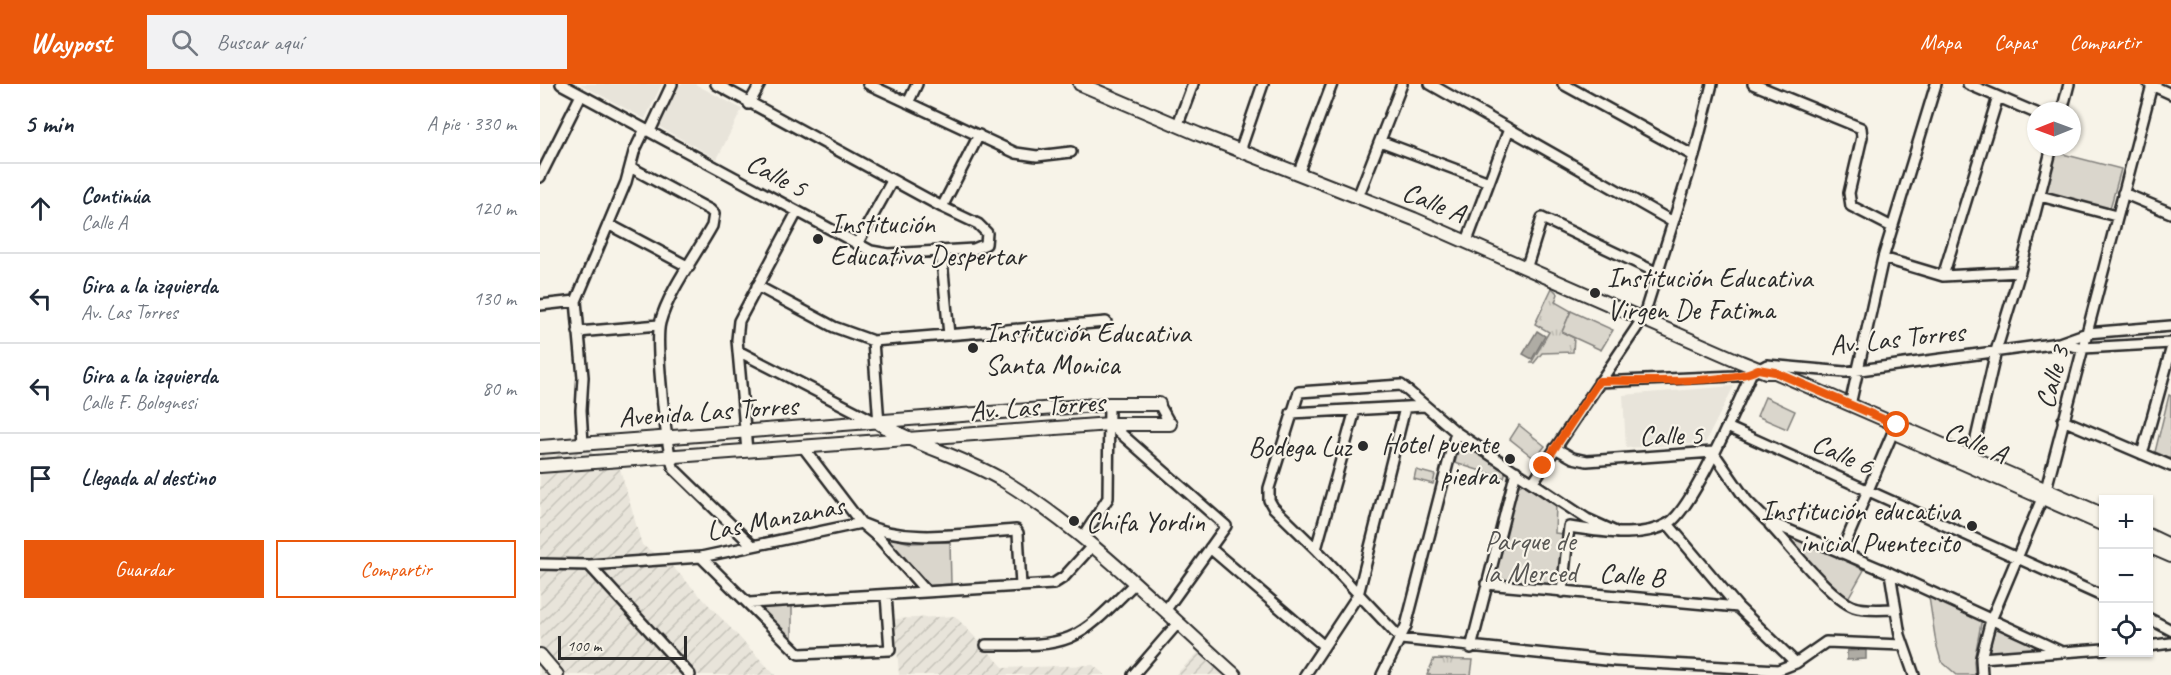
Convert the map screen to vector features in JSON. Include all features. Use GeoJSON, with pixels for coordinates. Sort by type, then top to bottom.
{"type":"FeatureCollection","features":[{"type":"Feature","properties":{"kind":"street","name":"Calle 5"},"geometry":{"type":"LineString","coordinates":[[561,84],[871,251],[888,254],[979,248],[986,244],[988,237],[984,228],[892,181],[716,84]]}},
{"type":"Feature","properties":{"kind":"street"},"geometry":{"type":"LineString","coordinates":[[584,444],[581,419],[583,377],[576,301],[630,167],[672,84]]}},
{"type":"Feature","properties":{"kind":"street"},"geometry":{"type":"LineString","coordinates":[[749,104],[760,84]]}},
{"type":"Feature","properties":{"kind":"street"},"geometry":{"type":"LineString","coordinates":[[868,84],[1022,155],[1071,152]]}},
{"type":"Feature","properties":{"kind":"street"},"geometry":{"type":"LineString","coordinates":[[908,103],[917,84]]}},
{"type":"Feature","properties":{"kind":"street","name":"Calle A"},"geometry":{"type":"LineString","coordinates":[[1080,84],[1527,266],[1893,432],[2099,514]]}},
{"type":"Feature","properties":{"kind":"street"},"geometry":{"type":"LineString","coordinates":[[1178,124],[1193,84]]}},
{"type":"Feature","properties":{"kind":"street"},"geometry":{"type":"LineString","coordinates":[[1240,151],[1263,84]]}},
{"type":"Feature","properties":{"kind":"street"},"geometry":{"type":"LineString","coordinates":[[1298,174],[1332,84]]}},
{"type":"Feature","properties":{"kind":"street"},"geometry":{"type":"LineString","coordinates":[[1358,197],[1402,84]]}},
{"type":"Feature","properties":{"kind":"street"},"geometry":{"type":"LineString","coordinates":[[1430,84],[1673,222]]}},
{"type":"Feature","properties":{"kind":"street"},"geometry":{"type":"LineString","coordinates":[[1563,84],[1694,156]]}},
{"type":"Feature","properties":{"kind":"street"},"geometry":{"type":"LineString","coordinates":[[1533,482],[1642,318],[1694,156],[1712,84]]}},
{"type":"Feature","properties":{"kind":"street"},"geometry":{"type":"LineString","coordinates":[[1753,84],[1861,128],[1862,137],[1850,193],[1851,206],[1892,226]]}},
{"type":"Feature","properties":{"kind":"street"},"geometry":{"type":"LineString","coordinates":[[1850,405],[1882,258],[1936,84]]}},
{"type":"Feature","properties":{"kind":"street"},"geometry":{"type":"LineString","coordinates":[[1968,84],[2027,109]]}},
{"type":"Feature","properties":{"kind":"street"},"geometry":{"type":"LineString","coordinates":[[2064,102],[2069,84]]}},
{"type":"Feature","properties":{"kind":"street"},"geometry":{"type":"LineString","coordinates":[[2151,85],[2171,94]]}},
{"type":"Feature","properties":{"kind":"street","name":"Calle 3"},"geometry":{"type":"LineString","coordinates":[[1982,675],[1981,658],[1991,620],[2044,493],[2151,85]]}},
{"type":"Feature","properties":{"kind":"street"},"geometry":{"type":"LineString","coordinates":[[540,177],[581,95]]}},
{"type":"Feature","properties":{"kind":"street"},"geometry":{"type":"LineString","coordinates":[[1943,276],[1998,97]]}},
{"type":"Feature","properties":{"kind":"street"},"geometry":{"type":"LineString","coordinates":[[1467,241],[1509,129]]}},
{"type":"Feature","properties":{"kind":"street"},"geometry":{"type":"LineString","coordinates":[[942,207],[979,135]]}},
{"type":"Feature","properties":{"kind":"street"},"geometry":{"type":"LineString","coordinates":[[1380,141],[1489,182]]}},
{"type":"Feature","properties":{"kind":"street"},"geometry":{"type":"LineString","coordinates":[[1972,456],[1996,351],[2020,272],[2050,156]]}},
{"type":"Feature","properties":{"kind":"street"},"geometry":{"type":"LineString","coordinates":[[630,167],[712,212],[714,219],[712,226],[659,325],[666,439],[669,458],[674,469],[752,545]]}},
{"type":"Feature","properties":{"kind":"street"},"geometry":{"type":"LineString","coordinates":[[857,244],[892,181]]}},
{"type":"Feature","properties":{"kind":"street"},"geometry":{"type":"LineString","coordinates":[[2123,193],[2171,213]]}},
{"type":"Feature","properties":{"kind":"street"},"geometry":{"type":"LineString","coordinates":[[2040,196],[2116,216]]}},
{"type":"Feature","properties":{"kind":"street"},"geometry":{"type":"LineString","coordinates":[[747,452],[738,351],[739,321],[797,212]]}},
{"type":"Feature","properties":{"kind":"street"},"geometry":{"type":"LineString","coordinates":[[1527,266],[1542,218],[1658,273]]}},
{"type":"Feature","properties":{"kind":"street"},"geometry":{"type":"LineString","coordinates":[[608,224],[689,267]]}},
{"type":"Feature","properties":{"kind":"street"},"geometry":{"type":"LineString","coordinates":[[941,250],[949,336]]}},
{"type":"Feature","properties":{"kind":"street"},"geometry":{"type":"LineString","coordinates":[[1882,258],[1943,276],[2020,272]]}},
{"type":"Feature","properties":{"kind":"street"},"geometry":{"type":"LineString","coordinates":[[757,286],[834,327],[873,341],[1106,322]]}},
{"type":"Feature","properties":{"kind":"street"},"geometry":{"type":"LineString","coordinates":[[540,305],[576,301]]}},
{"type":"Feature","properties":{"kind":"street"},"geometry":{"type":"LineString","coordinates":[[578,332],[659,325]]}},
{"type":"Feature","properties":{"kind":"street","name":"Av. Las Torres"},"geometry":{"type":"LineString","coordinates":[[1599,381],[1713,378],[1758,372],[1767,365],[1833,372],[2059,343],[2087,333],[2171,326]]}},
{"type":"Feature","properties":{"kind":"street"},"geometry":{"type":"LineString","coordinates":[[873,341],[879,424]]}},
{"type":"Feature","properties":{"kind":"street","name":"Av. Las Torres"},"geometry":{"type":"LineString","coordinates":[[2059,343],[2083,348],[2171,343]]}},
{"type":"Feature","properties":{"kind":"street"},"geometry":{"type":"LineString","coordinates":[[2142,454],[2171,350]]}},
{"type":"Feature","properties":{"kind":"street"},"geometry":{"type":"LineString","coordinates":[[738,351],[908,440],[976,465],[1033,501],[1083,537],[1235,675]]}},
{"type":"Feature","properties":{"kind":"street"},"geometry":{"type":"LineString","coordinates":[[1562,592],[1569,527],[1618,533],[1645,530],[1668,524],[1683,509],[1758,372]]}},
{"type":"Feature","properties":{"kind":"street","name":"Calle A"},"geometry":{"type":"LineString","coordinates":[[1758,372],[1775,372],[1972,456],[2099,523]]}},
{"type":"Feature","properties":{"kind":"street"},"geometry":{"type":"LineString","coordinates":[[1618,533],[1587,519],[1455,432],[1401,385],[1299,392],[1269,488],[1269,500],[1273,507],[1401,639],[1615,661],[1778,670],[1796,663],[1822,644],[1833,641],[1903,645]]}},
{"type":"Feature","properties":{"kind":"street"},"geometry":{"type":"LineString","coordinates":[[1083,537],[1108,498],[1109,404]]}},
{"type":"Feature","properties":{"kind":"street","name":"Av. Las Torres"},"geometry":{"type":"LineString","coordinates":[[879,424],[1109,404],[1159,404]]}},
{"type":"Feature","properties":{"kind":"street"},"geometry":{"type":"LineString","coordinates":[[1159,404],[1170,424]]}},
{"type":"Feature","properties":{"kind":"street"},"geometry":{"type":"LineString","coordinates":[[1291,413],[1425,406]]}},
{"type":"Feature","properties":{"kind":"street"},"geometry":{"type":"LineString","coordinates":[[1305,675],[1358,595],[1405,408]]}},
{"type":"Feature","properties":{"kind":"street"},"geometry":{"type":"LineString","coordinates":[[1316,549],[1354,410]]}},
{"type":"Feature","properties":{"kind":"street"},"geometry":{"type":"LineString","coordinates":[[2063,420],[2171,466]]}},
{"type":"Feature","properties":{"kind":"street","name":"Avenida Las Torres"},"geometry":{"type":"LineString","coordinates":[[540,447],[879,424]]}},
{"type":"Feature","properties":{"kind":"street"},"geometry":{"type":"LineString","coordinates":[[1110,424],[1226,526],[1165,611]]}},
{"type":"Feature","properties":{"kind":"street","name":"Av. Las Torres"},"geometry":{"type":"LineString","coordinates":[[803,447],[1110,424],[1170,424]]}},
{"type":"Feature","properties":{"kind":"street","name":"Calle 6"},"geometry":{"type":"LineString","coordinates":[[1727,427],[2099,595]]}},
{"type":"Feature","properties":{"kind":"street"},"geometry":{"type":"LineString","coordinates":[[1382,675],[1401,639],[1455,432]]}},
{"type":"Feature","properties":{"kind":"street"},"geometry":{"type":"LineString","coordinates":[[1841,553],[1893,432]]}},
{"type":"Feature","properties":{"kind":"street"},"geometry":{"type":"LineString","coordinates":[[803,447],[861,523],[880,539],[927,592]]}},
{"type":"Feature","properties":{"kind":"street","name":"Avenida Las Torres"},"geometry":{"type":"LineString","coordinates":[[540,465],[669,458],[803,447]]}},
{"type":"Feature","properties":{"kind":"street","name":"Calle 5"},"geometry":{"type":"LineString","coordinates":[[1555,448],[1573,458],[1587,461],[1713,452],[1752,507],[1767,521],[1890,573],[2062,652]]}},
{"type":"Feature","properties":{"kind":"street"},"geometry":{"type":"LineString","coordinates":[[1471,648],[1516,471]]}},
{"type":"Feature","properties":{"kind":"street"},"geometry":{"type":"LineString","coordinates":[[1767,521],[1823,581],[1850,605],[1865,609],[1896,609]]}},
{"type":"Feature","properties":{"kind":"street","name":"Las Manzanas"},"geometry":{"type":"LineString","coordinates":[[540,564],[589,565],[701,557],[861,523],[876,530],[905,535],[1017,532],[1021,586]]}},
{"type":"Feature","properties":{"kind":"street"},"geometry":{"type":"LineString","coordinates":[[1668,524],[1738,607],[1796,663]]}},
{"type":"Feature","properties":{"kind":"street"},"geometry":{"type":"LineString","coordinates":[[2153,537],[2171,546]]}},
{"type":"Feature","properties":{"kind":"street"},"geometry":{"type":"LineString","coordinates":[[749,603],[1053,584],[1059,581],[1093,546]]}},
{"type":"Feature","properties":{"kind":"street"},"geometry":{"type":"LineString","coordinates":[[1210,548],[1324,646]]}},
{"type":"Feature","properties":{"kind":"street"},"geometry":{"type":"LineString","coordinates":[[2153,548],[2171,556]]}},
{"type":"Feature","properties":{"kind":"street"},"geometry":{"type":"LineString","coordinates":[[701,557],[799,654],[890,650],[886,595]]}},
{"type":"Feature","properties":{"kind":"street"},"geometry":{"type":"LineString","coordinates":[[589,565],[690,675]]}},
{"type":"Feature","properties":{"kind":"street"},"geometry":{"type":"LineString","coordinates":[[1890,573],[1903,645],[1914,675]]}},
{"type":"Feature","properties":{"kind":"street"},"geometry":{"type":"LineString","coordinates":[[986,645],[1036,646],[1059,643],[1075,637],[1092,627],[1135,583]]}},
{"type":"Feature","properties":{"kind":"street","name":"Calle B"},"geometry":{"type":"LineString","coordinates":[[1486,585],[1738,607]]}},
{"type":"Feature","properties":{"kind":"street"},"geometry":{"type":"LineString","coordinates":[[2153,621],[2171,630]]}},
{"type":"Feature","properties":{"kind":"street"},"geometry":{"type":"LineString","coordinates":[[1133,675],[1178,623]]}},
{"type":"Feature","properties":{"kind":"street"},"geometry":{"type":"LineString","coordinates":[[2153,645],[2171,643]]}},
{"type":"Feature","properties":{"kind":"street"},"geometry":{"type":"LineString","coordinates":[[1981,658],[2099,649]]}},
{"type":"Feature","properties":{"kind":"street"},"geometry":{"type":"LineString","coordinates":[[540,655],[557,675]]}},
{"type":"Feature","properties":{"kind":"street"},"geometry":{"type":"LineString","coordinates":[[540,664],[549,675]]}},
{"type":"Feature","properties":{"kind":"shaded area"},"geometry":{"type":"Polygon","coordinates":[[[580,84],[662,84],[645,119],[580,84]]]}},
{"type":"Feature","properties":{"kind":"shaded area"},"geometry":{"type":"Polygon","coordinates":[[[678,84],[695,84],[742,109],[717,159],[658,126],[678,84]]]}},
{"type":"Feature","properties":{"kind":"shaded area"},"geometry":{"type":"Polygon","coordinates":[[[1734,386],[1705,443],[1626,448],[1623,395],[1734,386]]]}},
{"type":"Feature","properties":{"kind":"shaded area"},"geometry":{"type":"Polygon","coordinates":[[[589,451],[620,469],[642,545],[670,564],[775,675],[540,675],[540,455],[589,451]]]}},
{"type":"Feature","properties":{"kind":"shaded area"},"geometry":{"type":"Polygon","coordinates":[[[955,616],[1004,668],[1093,665],[1105,675],[899,675],[895,619],[955,616]]]}},
{"type":"Feature","properties":{"kind":"shaded area"},"geometry":{"type":"Polygon","coordinates":[[[1202,649],[1231,675],[1175,675],[1202,649]]]}},
{"type":"Feature","properties":{"kind":"green space"},"geometry":{"type":"Polygon","coordinates":[[[2054,156],[2071,156],[2121,169],[2109,212],[2044,194],[2054,156]]]}},
{"type":"Feature","properties":{"kind":"green space"},"geometry":{"type":"Polygon","coordinates":[[[1552,288],[1558,294],[1555,302],[1571,311],[1562,332],[1574,338],[1573,352],[1542,353],[1534,363],[1531,363],[1549,332],[1535,324],[1552,288]]]}},
{"type":"Feature","properties":{"kind":"green space"},"geometry":{"type":"Polygon","coordinates":[[[1571,311],[1613,330],[1601,350],[1562,332],[1571,311]]]}},
{"type":"Feature","properties":{"kind":"green space"},"geometry":{"type":"Polygon","coordinates":[[[2169,395],[2171,396],[2171,459],[2155,452],[2169,395]]]}},
{"type":"Feature","properties":{"kind":"green space"},"geometry":{"type":"Polygon","coordinates":[[[1765,397],[1795,411],[1787,429],[1757,416],[1765,397]]]}},
{"type":"Feature","properties":{"kind":"green space"},"geometry":{"type":"Polygon","coordinates":[[[1519,425],[1545,446],[1535,459],[1510,439],[1519,425]]]}},
{"type":"Feature","properties":{"kind":"green space"},"geometry":{"type":"Polygon","coordinates":[[[1460,444],[1506,470],[1504,478],[1455,463],[1460,444]]]}},
{"type":"Feature","properties":{"kind":"green space"},"geometry":{"type":"Polygon","coordinates":[[[1416,470],[1435,475],[1433,484],[1414,479],[1416,470]]]}},
{"type":"Feature","properties":{"kind":"green space","name":"Parque de la Merced"},"geometry":{"type":"Polygon","coordinates":[[[1523,484],[1556,505],[1555,533],[1563,534],[1557,588],[1493,584],[1517,487],[1523,484]]]}},
{"type":"Feature","properties":{"kind":"green space"},"geometry":{"type":"Polygon","coordinates":[[[1785,530],[1864,570],[1847,600],[1782,535],[1785,530]]]}},
{"type":"Feature","properties":{"kind":"green space"},"geometry":{"type":"Polygon","coordinates":[[[883,536],[910,543],[950,542],[951,584],[926,586],[883,536]]]}},
{"type":"Feature","properties":{"kind":"green space"},"geometry":{"type":"Polygon","coordinates":[[[1929,597],[1982,618],[1974,661],[1975,675],[1957,675],[1941,661],[1929,597]]]}},
{"type":"Feature","properties":{"kind":"green space"},"geometry":{"type":"Polygon","coordinates":[[[792,604],[792,640],[758,606],[792,604]]]}},
{"type":"Feature","properties":{"kind":"green space"},"geometry":{"type":"Polygon","coordinates":[[[1995,624],[2041,645],[2040,649],[1988,653],[1992,625],[1995,624]]]}},
{"type":"Feature","properties":{"kind":"green space"},"geometry":{"type":"Polygon","coordinates":[[[1434,659],[1473,660],[1471,675],[1427,675],[1434,659]]]}},
{"type":"Feature","properties":{"kind":"water"},"geometry":{"type":"Polygon","coordinates":[[[1537,331],[1545,336],[1532,359],[1523,354],[1537,331]]]}},
{"type":"Feature","properties":{"kind":"water"},"geometry":{"type":"Polygon","coordinates":[[[1866,650],[1866,659],[1847,660],[1847,651],[1866,650]]]}},
{"type":"Feature","properties":{"kind":"place","name":"Institución Educativa Despertar"},"geometry":{"type":"Point","coordinates":[818,239]}},
{"type":"Feature","properties":{"kind":"place","name":"Institución Educativa Virgen De Fatima"},"geometry":{"type":"Point","coordinates":[1595,293]}},
{"type":"Feature","properties":{"kind":"place","name":"Institución Educativa Santa Monica"},"geometry":{"type":"Point","coordinates":[973,348]}},
{"type":"Feature","properties":{"kind":"place","name":"Bodega Luz"},"geometry":{"type":"Point","coordinates":[1363,446]}},
{"type":"Feature","properties":{"kind":"place","name":"Hotel puente piedra"},"geometry":{"type":"Point","coordinates":[1510,459]}},
{"type":"Feature","properties":{"kind":"place","name":"Chifa Yordin"},"geometry":{"type":"Point","coordinates":[1074,521]}},
{"type":"Feature","properties":{"kind":"place","name":"Institución educativa inicial Puentecito"},"geometry":{"type":"Point","coordinates":[1972,526]}},
{"type":"Feature","properties":{"kind":"route"},"geometry":{"type":"LineString","coordinates":[[1543,466],[1599,381],[1713,378],[1750,374],[1758,369],[1775,372],[1897,425]]}}]}
